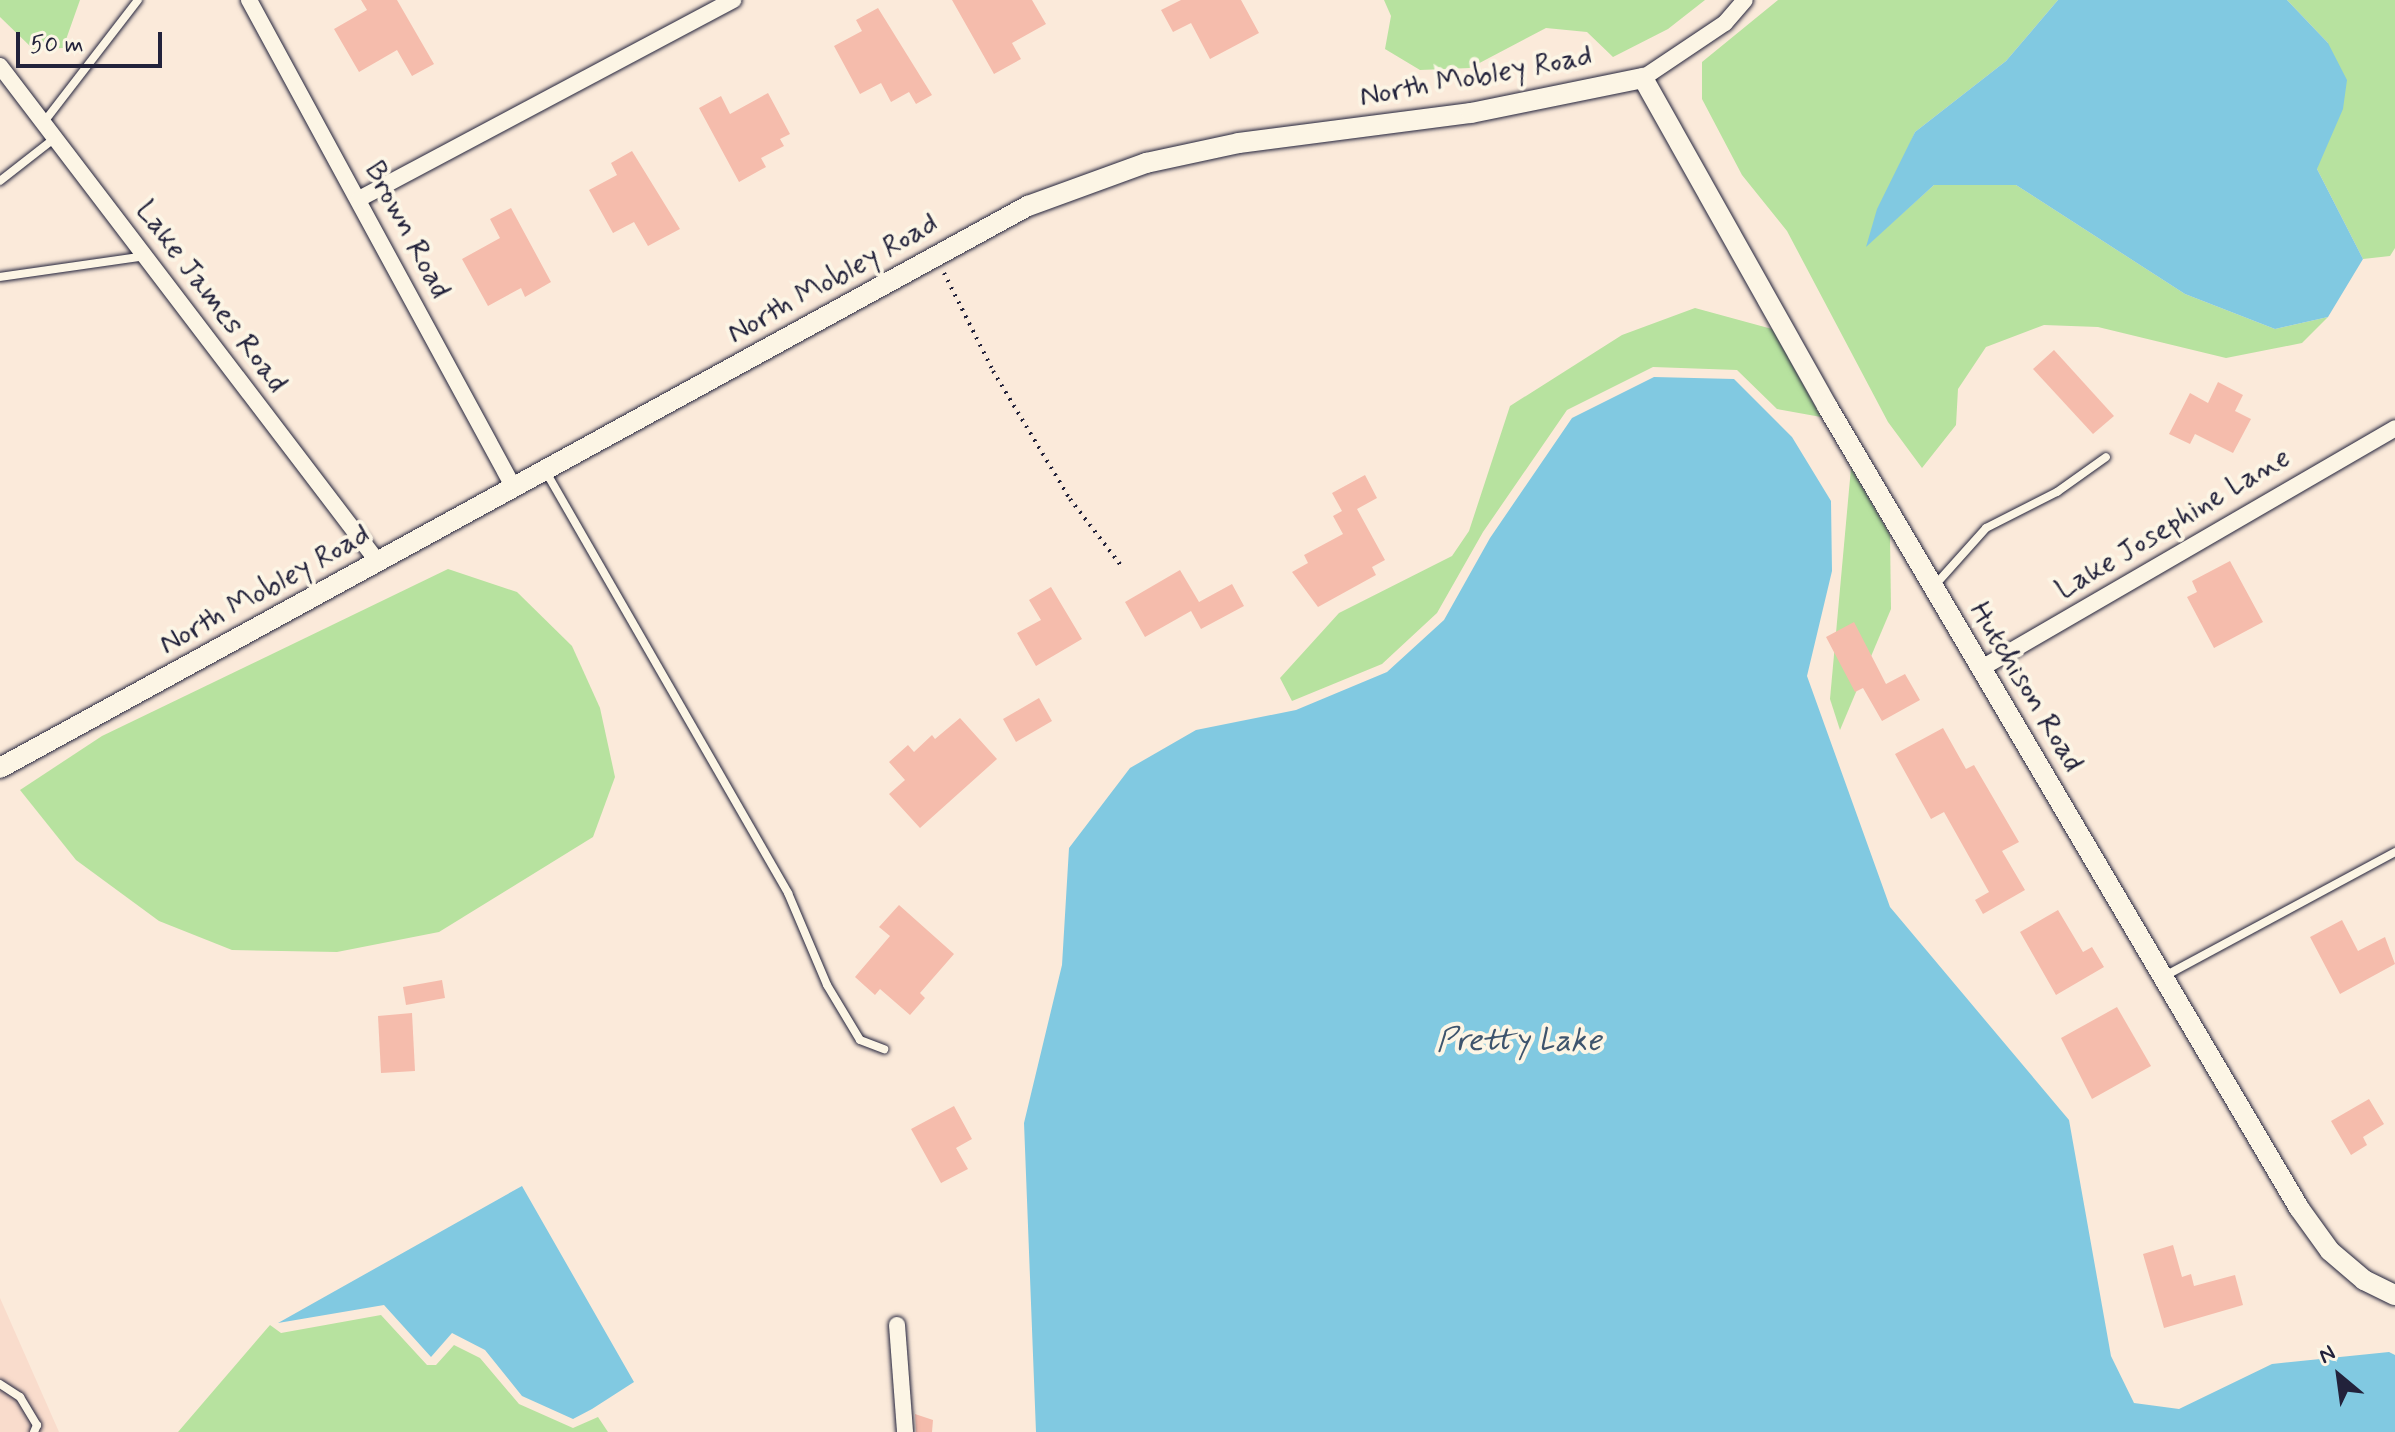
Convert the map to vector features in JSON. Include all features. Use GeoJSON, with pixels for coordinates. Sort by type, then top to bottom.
{"type":"FeatureCollection","features":[{"type":"Feature","properties":{"kind":"street","name":"Brown Road"},"geometry":{"type":"LineString","coordinates":[[249,0],[514,488]]}},
{"type":"Feature","properties":{"kind":"street"},"geometry":{"type":"LineString","coordinates":[[359,199],[733,0]]}},
{"type":"Feature","properties":{"kind":"street","name":"North Mobley Road"},"geometry":{"type":"LineString","coordinates":[[0,768],[1028,206],[1146,163],[1239,143],[1471,113],[1643,78],[1725,23],[1745,0]]}},
{"type":"Feature","properties":{"kind":"street","name":"Lake James Road"},"geometry":{"type":"LineString","coordinates":[[0,66],[378,562]]}},
{"type":"Feature","properties":{"kind":"street","name":"Hutchison Road"},"geometry":{"type":"LineString","coordinates":[[1643,78],[1932,588],[2162,977],[2330,1251],[2364,1280],[2395,1295]]}},
{"type":"Feature","properties":{"kind":"street","name":"Lake Josephine Lane"},"geometry":{"type":"LineString","coordinates":[[1980,669],[2395,428]]}},
{"type":"Feature","properties":{"kind":"street"},"geometry":{"type":"LineString","coordinates":[[897,1325],[905,1432]]}},
{"type":"Feature","properties":{"kind":"lane"},"geometry":{"type":"LineString","coordinates":[[43,123],[138,0]]}},
{"type":"Feature","properties":{"kind":"lane"},"geometry":{"type":"LineString","coordinates":[[0,181],[55,138]]}},
{"type":"Feature","properties":{"kind":"lane"},"geometry":{"type":"LineString","coordinates":[[0,277],[145,256]]}},
{"type":"Feature","properties":{"kind":"lane"},"geometry":{"type":"LineString","coordinates":[[1932,588],[1986,528],[2057,492],[2106,457]]}},
{"type":"Feature","properties":{"kind":"lane"},"geometry":{"type":"LineString","coordinates":[[546,471],[794,904],[827,985],[860,1040],[884,1049]]}},
{"type":"Feature","properties":{"kind":"lane"},"geometry":{"type":"LineString","coordinates":[[2162,977],[2395,852]]}},
{"type":"Feature","properties":{"kind":"lane"},"geometry":{"type":"LineString","coordinates":[[0,1384],[20,1397],[37,1425],[34,1432]]}},
{"type":"Feature","properties":{"kind":"path"},"geometry":{"type":"LineString","coordinates":[[935,257],[993,371],[1070,499],[1123,568]]}},
{"type":"Feature","properties":{"kind":"shaded area"},"geometry":{"type":"Polygon","coordinates":[[[0,1298],[59,1432],[0,1432],[0,1298]]]}},
{"type":"Feature","properties":{"kind":"green space"},"geometry":{"type":"Polygon","coordinates":[[[0,0],[80,0],[63,48],[33,49],[0,17],[0,0]]]}},
{"type":"Feature","properties":{"kind":"green space"},"geometry":{"type":"Polygon","coordinates":[[[1384,0],[1705,0],[1668,29],[1613,57],[1587,32],[1546,28],[1470,68],[1420,70],[1385,49],[1391,16],[1384,0]]]}},
{"type":"Feature","properties":{"kind":"green space"},"geometry":{"type":"Polygon","coordinates":[[[1778,0],[2058,0],[2006,61],[1915,132],[1867,245],[1934,185],[2016,185],[2185,294],[2275,329],[2328,317],[2302,343],[2226,358],[2098,327],[2044,325],[1986,347],[1958,389],[1956,425],[1922,468],[1888,422],[1787,231],[1742,175],[1702,99],[1702,62],[1778,0]]]}},
{"type":"Feature","properties":{"kind":"green space"},"geometry":{"type":"Polygon","coordinates":[[[2287,0],[2395,0],[2395,248],[2390,256],[2363,259],[2317,169],[2328,43],[2287,0]]]}},
{"type":"Feature","properties":{"kind":"green space"},"geometry":{"type":"Polygon","coordinates":[[[1695,308],[1772,329],[1821,417],[1777,409],[1737,370],[1653,367],[1567,410],[1483,532],[1437,613],[1382,664],[1292,701],[1280,678],[1339,613],[1452,556],[1469,531],[1510,406],[1622,335],[1695,308]]]}},
{"type":"Feature","properties":{"kind":"green space"},"geometry":{"type":"Polygon","coordinates":[[[1851,468],[1890,535],[1891,609],[1840,730],[1830,699],[1851,468]]]}},
{"type":"Feature","properties":{"kind":"green space"},"geometry":{"type":"Polygon","coordinates":[[[448,569],[517,592],[572,646],[600,708],[615,777],[593,837],[439,932],[337,952],[232,950],[159,921],[76,860],[20,790],[102,736],[448,569]]]}},
{"type":"Feature","properties":{"kind":"green space"},"geometry":{"type":"Polygon","coordinates":[[[381,1315],[427,1365],[436,1365],[454,1345],[480,1358],[519,1404],[573,1428],[598,1417],[608,1432],[178,1432],[270,1325],[281,1333],[381,1315]]]}},
{"type":"Feature","properties":{"kind":"water"},"geometry":{"type":"Polygon","coordinates":[[[2058,0],[2287,0],[2328,43],[2347,80],[2343,109],[2317,169],[2363,259],[2328,317],[2275,329],[2185,294],[2016,185],[1934,185],[1866,247],[1877,209],[1915,132],[2006,61],[2058,0]]]}},
{"type":"Feature","properties":{"kind":"water","name":"Pretty Lake"},"geometry":{"type":"Polygon","coordinates":[[[1654,377],[1734,379],[1792,437],[1831,501],[1832,571],[1807,676],[1890,907],[2069,1120],[2111,1356],[2134,1403],[2179,1409],[2272,1364],[2389,1352],[2395,1355],[2395,1432],[1036,1432],[1024,1123],[1062,965],[1069,848],[1130,768],[1196,730],[1296,710],[1387,672],[1444,620],[1490,538],[1572,418],[1654,377]]]}},
{"type":"Feature","properties":{"kind":"water"},"geometry":{"type":"Polygon","coordinates":[[[522,1186],[634,1382],[592,1409],[573,1419],[522,1396],[485,1350],[452,1333],[431,1357],[384,1305],[278,1323],[522,1186]]]}},
{"type":"Feature","properties":{"kind":"building"},"geometry":{"type":"Polygon","coordinates":[[[361,0],[397,0],[434,64],[412,76],[397,50],[359,72],[334,29],[367,10],[361,0]]]}},
{"type":"Feature","properties":{"kind":"building"},"geometry":{"type":"Polygon","coordinates":[[[952,0],[1032,0],[1046,24],[1012,43],[1021,59],[994,74],[952,0]]]}},
{"type":"Feature","properties":{"kind":"building"},"geometry":{"type":"Polygon","coordinates":[[[1181,0],[1241,0],[1259,33],[1210,59],[1191,23],[1173,32],[1161,10],[1181,0]]]}},
{"type":"Feature","properties":{"kind":"building"},"geometry":{"type":"Polygon","coordinates":[[[878,8],[932,95],[916,104],[909,92],[891,102],[881,83],[860,94],[834,46],[862,31],[856,20],[878,8]]]}},
{"type":"Feature","properties":{"kind":"building"},"geometry":{"type":"Polygon","coordinates":[[[768,93],[790,134],[780,139],[784,146],[761,158],[766,167],[739,182],[699,108],[721,96],[730,114],[768,93]]]}},
{"type":"Feature","properties":{"kind":"building"},"geometry":{"type":"Polygon","coordinates":[[[632,151],[680,229],[648,246],[634,222],[613,233],[589,190],[617,175],[611,163],[632,151]]]}},
{"type":"Feature","properties":{"kind":"building"},"geometry":{"type":"Polygon","coordinates":[[[511,208],[551,282],[525,297],[521,288],[488,306],[462,259],[500,238],[490,219],[511,208]]]}},
{"type":"Feature","properties":{"kind":"building"},"geometry":{"type":"Polygon","coordinates":[[[2054,350],[2114,416],[2093,434],[2033,369],[2054,350]]]}},
{"type":"Feature","properties":{"kind":"building"},"geometry":{"type":"Polygon","coordinates":[[[2218,382],[2243,395],[2235,411],[2251,419],[2233,453],[2195,434],[2190,444],[2169,434],[2190,393],[2208,403],[2218,382]]]}},
{"type":"Feature","properties":{"kind":"building"},"geometry":{"type":"Polygon","coordinates":[[[1365,475],[1377,498],[1357,509],[1385,560],[1372,567],[1376,575],[1318,607],[1292,572],[1308,563],[1304,555],[1343,534],[1333,516],[1342,511],[1332,493],[1365,475]]]}},
{"type":"Feature","properties":{"kind":"building"},"geometry":{"type":"Polygon","coordinates":[[[2230,561],[2263,622],[2214,648],[2187,597],[2197,592],[2192,581],[2230,561]]]}},
{"type":"Feature","properties":{"kind":"building"},"geometry":{"type":"Polygon","coordinates":[[[1180,570],[1199,602],[1232,584],[1244,606],[1201,629],[1191,611],[1145,637],[1125,602],[1180,570]]]}},
{"type":"Feature","properties":{"kind":"building"},"geometry":{"type":"Polygon","coordinates":[[[1051,587],[1082,639],[1036,666],[1017,633],[1041,620],[1029,600],[1051,587]]]}},
{"type":"Feature","properties":{"kind":"building"},"geometry":{"type":"Polygon","coordinates":[[[1854,622],[1886,684],[1905,674],[1920,700],[1882,721],[1863,688],[1855,692],[1826,637],[1854,622]]]}},
{"type":"Feature","properties":{"kind":"building"},"geometry":{"type":"Polygon","coordinates":[[[1039,698],[1052,721],[1016,742],[1003,719],[1039,698]]]}},
{"type":"Feature","properties":{"kind":"building"},"geometry":{"type":"Polygon","coordinates":[[[960,718],[997,759],[920,828],[889,794],[905,780],[889,762],[908,745],[914,752],[932,735],[935,739],[960,718]]]}},
{"type":"Feature","properties":{"kind":"building"},"geometry":{"type":"Polygon","coordinates":[[[1943,728],[1966,769],[1974,765],[2019,842],[2002,851],[2025,890],[1983,914],[1975,900],[1989,892],[1944,812],[1931,819],[1895,754],[1943,728]]]}},
{"type":"Feature","properties":{"kind":"building"},"geometry":{"type":"Polygon","coordinates":[[[899,905],[954,954],[920,993],[925,998],[910,1015],[880,989],[875,995],[855,977],[890,936],[879,927],[899,905]]]}},
{"type":"Feature","properties":{"kind":"building"},"geometry":{"type":"Polygon","coordinates":[[[2058,910],[2083,952],[2092,947],[2104,967],[2056,995],[2020,932],[2058,910]]]}},
{"type":"Feature","properties":{"kind":"building"},"geometry":{"type":"Polygon","coordinates":[[[2342,920],[2358,951],[2385,937],[2395,964],[2340,994],[2310,937],[2342,920]]]}},
{"type":"Feature","properties":{"kind":"building"},"geometry":{"type":"Polygon","coordinates":[[[442,980],[445,998],[406,1005],[403,987],[442,980]]]}},
{"type":"Feature","properties":{"kind":"building"},"geometry":{"type":"Polygon","coordinates":[[[2117,1007],[2151,1066],[2092,1099],[2061,1038],[2117,1007]]]}},
{"type":"Feature","properties":{"kind":"building"},"geometry":{"type":"Polygon","coordinates":[[[412,1013],[415,1071],[381,1073],[378,1016],[412,1013]]]}},
{"type":"Feature","properties":{"kind":"building"},"geometry":{"type":"Polygon","coordinates":[[[2369,1099],[2384,1124],[2363,1137],[2367,1145],[2351,1155],[2331,1121],[2369,1099]]]}},
{"type":"Feature","properties":{"kind":"building"},"geometry":{"type":"Polygon","coordinates":[[[954,1106],[972,1139],[956,1148],[968,1169],[941,1183],[911,1129],[954,1106]]]}},
{"type":"Feature","properties":{"kind":"building"},"geometry":{"type":"Polygon","coordinates":[[[2173,1245],[2182,1277],[2191,1274],[2194,1286],[2235,1275],[2243,1305],[2164,1328],[2143,1254],[2173,1245]]]}},
{"type":"Feature","properties":{"kind":"building"},"geometry":{"type":"Polygon","coordinates":[[[915,1414],[933,1420],[932,1432],[916,1432],[915,1414]]]}}]}
